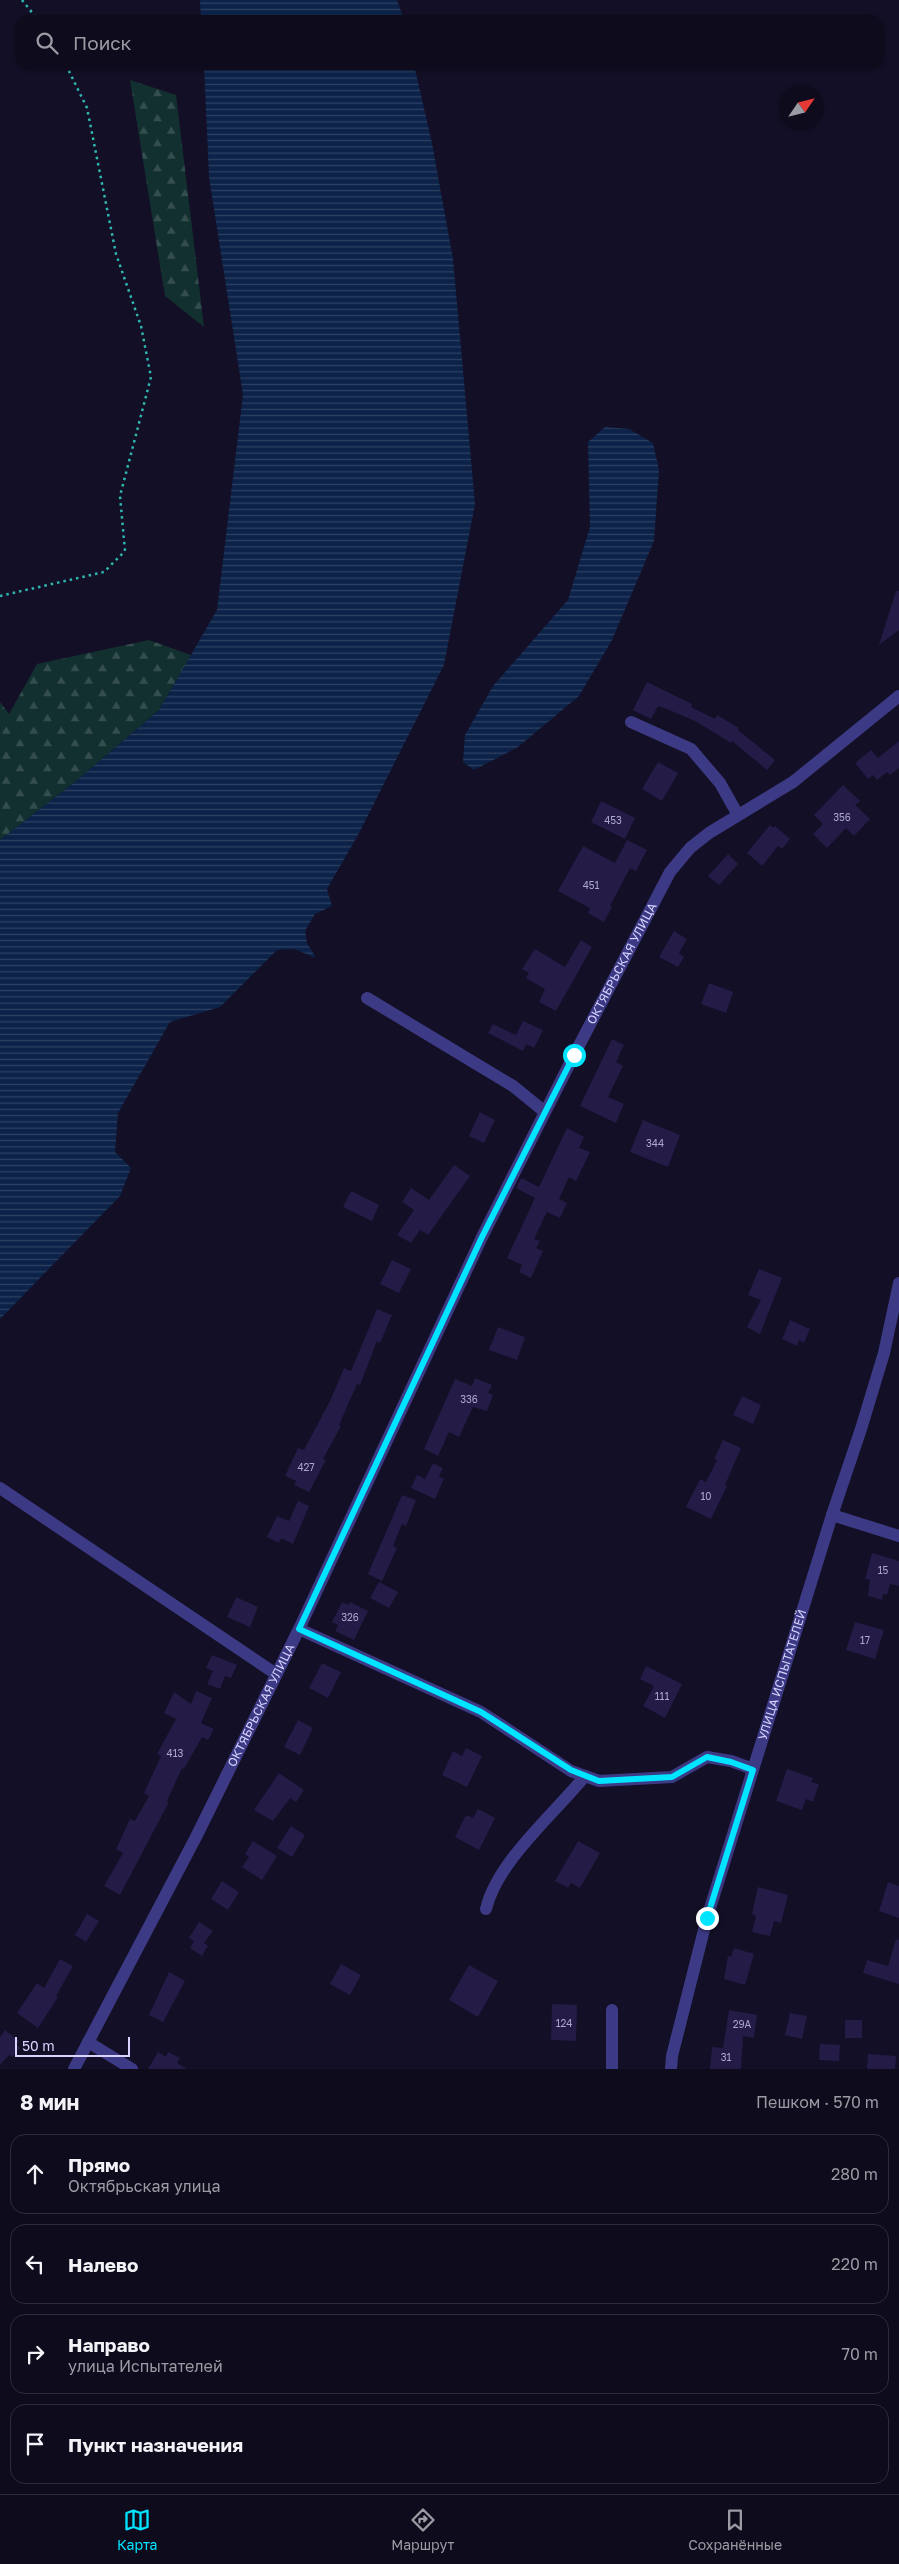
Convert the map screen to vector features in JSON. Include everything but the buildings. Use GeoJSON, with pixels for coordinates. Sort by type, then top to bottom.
{"type":"FeatureCollection","features":[{"type":"Feature","properties":{"kind":"street","name":"ОКТЯБРЬСКАЯ УЛИЦА"},"geometry":{"type":"LineString","coordinates":[[74,2069],[191,1846],[299,1629],[482,1237],[670,872],[690,848],[793,782],[899,696]]}},
{"type":"Feature","properties":{"kind":"street"},"geometry":{"type":"LineString","coordinates":[[631,722],[691,749],[720,783],[738,816]]}},
{"type":"Feature","properties":{"kind":"street"},"geometry":{"type":"LineString","coordinates":[[367,998],[513,1086],[545,1112]]}},
{"type":"Feature","properties":{"kind":"street","name":"УЛИЦА ИСПЫТАТЕЛЕЙ"},"geometry":{"type":"LineString","coordinates":[[671,2069],[672,2056],[707,1918],[884,1353],[899,1283]]}},
{"type":"Feature","properties":{"kind":"street"},"geometry":{"type":"LineString","coordinates":[[0,1488],[276,1674]]}},
{"type":"Feature","properties":{"kind":"street"},"geometry":{"type":"LineString","coordinates":[[832,1515],[899,1536]]}},
{"type":"Feature","properties":{"kind":"street"},"geometry":{"type":"LineString","coordinates":[[299,1629],[481,1712],[571,1770],[599,1781],[672,1777],[707,1757],[731,1762],[753,1770]]}},
{"type":"Feature","properties":{"kind":"street"},"geometry":{"type":"LineString","coordinates":[[486,1909],[490,1892],[522,1847],[585,1776]]}},
{"type":"Feature","properties":{"kind":"street"},"geometry":{"type":"LineString","coordinates":[[612,2010],[612,2069]]}},
{"type":"Feature","properties":{"kind":"street"},"geometry":{"type":"LineString","coordinates":[[88,2042],[132,2069]]}},
{"type":"Feature","properties":{"kind":"path"},"geometry":{"type":"LineString","coordinates":[[22,0],[34,15]]}},
{"type":"Feature","properties":{"kind":"path"},"geometry":{"type":"LineString","coordinates":[[0,596],[104,572],[125,551],[120,496],[151,377],[141,326],[116,254],[88,108],[69,70]]}},
{"type":"Feature","properties":{"kind":"green space"},"geometry":{"type":"Polygon","coordinates":[[[130,80],[176,95],[204,327],[165,296],[130,80]]]}},
{"type":"Feature","properties":{"kind":"green space"},"geometry":{"type":"Polygon","coordinates":[[[149,640],[191,655],[159,710],[75,782],[0,840],[0,702],[9,714],[37,664],[149,640]]]}},
{"type":"Feature","properties":{"kind":"water"},"geometry":{"type":"Polygon","coordinates":[[[200,0],[397,0],[402,15],[201,15],[200,0]]]}},
{"type":"Feature","properties":{"kind":"water"},"geometry":{"type":"Polygon","coordinates":[[[204,70],[415,70],[432,143],[453,259],[475,504],[444,665],[358,835],[327,889],[332,906],[315,914],[305,931],[307,943],[316,958],[294,949],[277,950],[220,1007],[170,1022],[118,1113],[115,1152],[131,1168],[120,1196],[0,1319],[0,840],[75,782],[159,710],[217,610],[243,395],[209,177],[204,70]]]}},
{"type":"Feature","properties":{"kind":"water"},"geometry":{"type":"Polygon","coordinates":[[[605,427],[629,429],[653,443],[659,470],[654,541],[612,640],[579,696],[518,747],[474,770],[463,762],[465,735],[493,686],[568,600],[590,527],[588,442],[605,427]]]}},
{"type":"Feature","properties":{"kind":"route"},"geometry":{"type":"LineString","coordinates":[[574,1055],[482,1237],[367,1479],[299,1629],[481,1712],[571,1770],[599,1781],[672,1777],[707,1757],[731,1762],[753,1770],[707,1918]]}}]}
